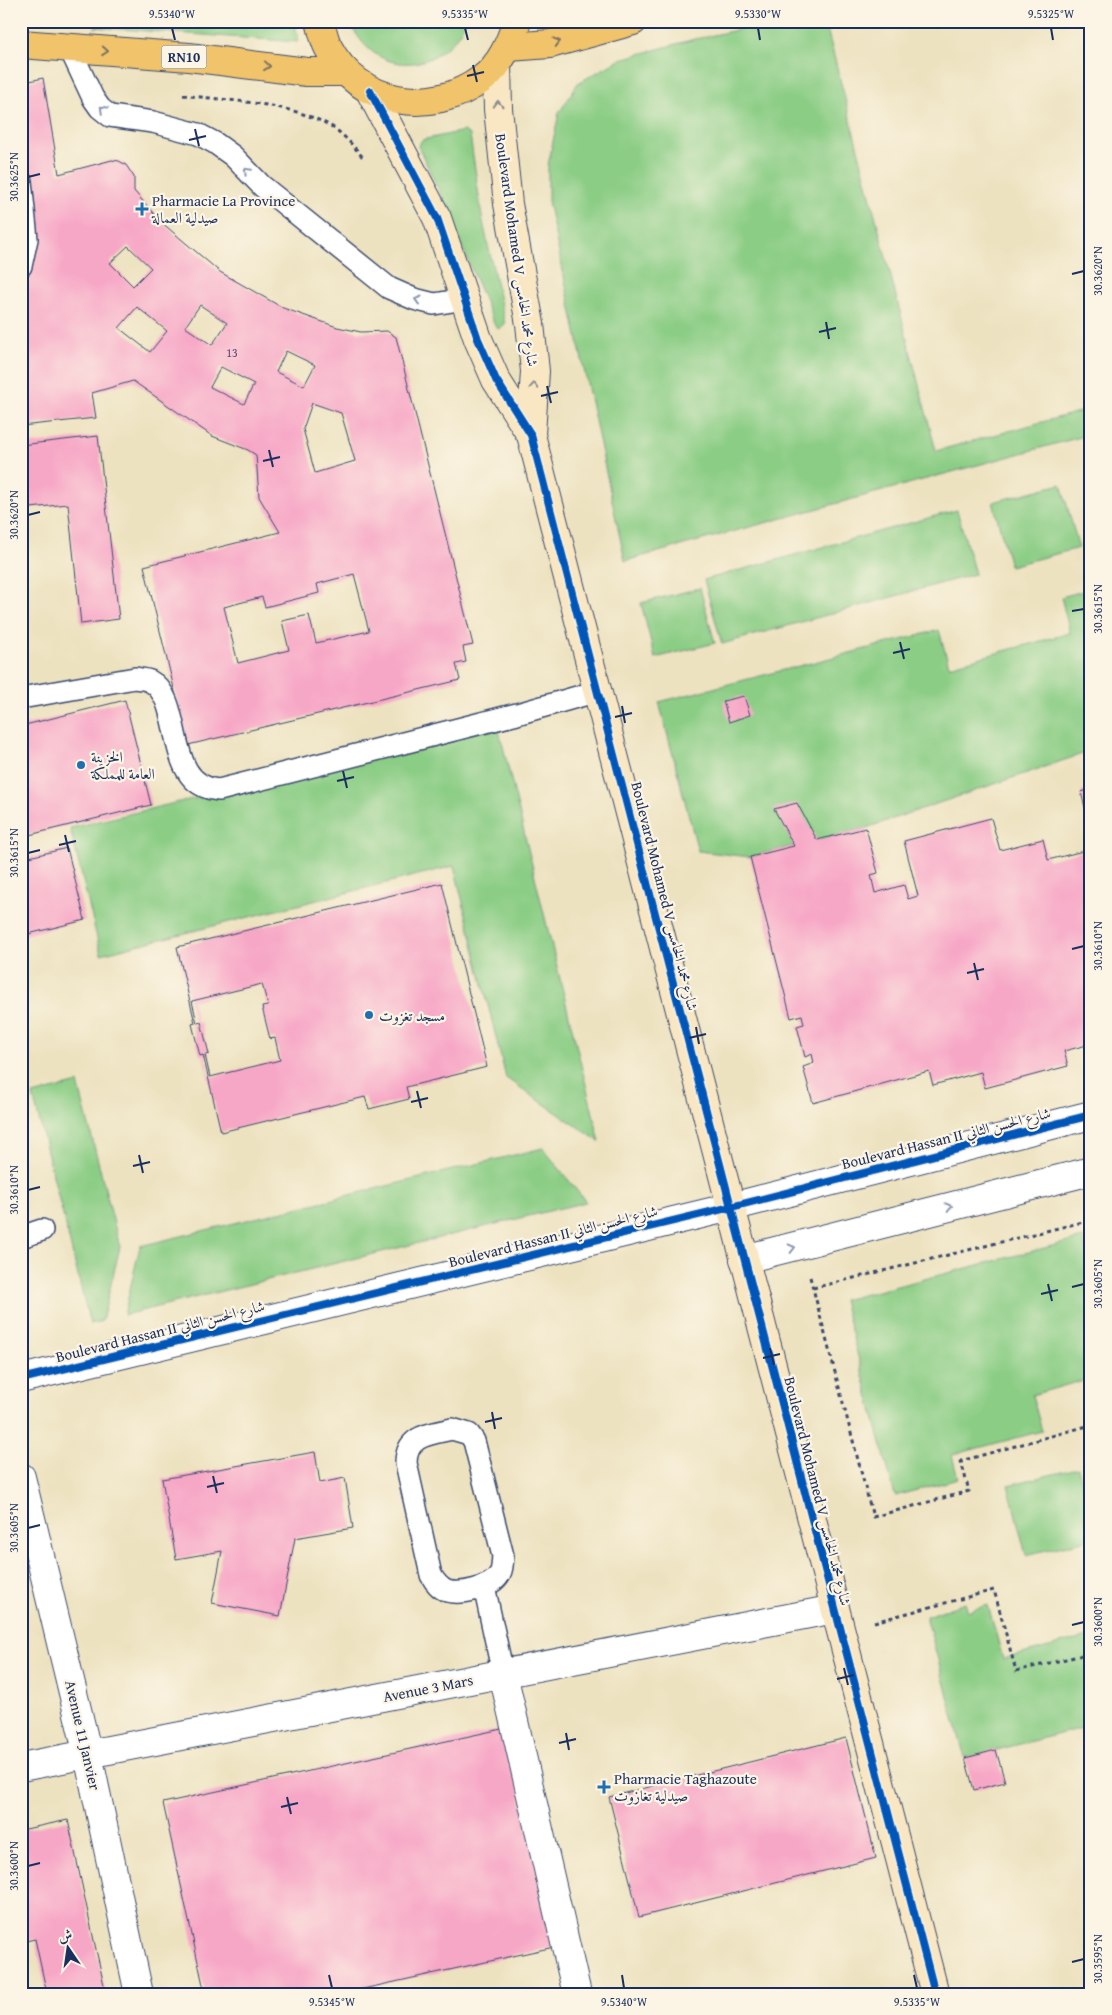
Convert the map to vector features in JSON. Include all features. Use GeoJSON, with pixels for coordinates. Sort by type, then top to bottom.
{"type":"FeatureCollection","features":[{"type":"Feature","properties":{"kind":"main road"},"geometry":{"type":"LineString","coordinates":[[320,21],[327,46],[346,72],[370,90],[398,100],[429,102],[458,94],[483,79],[503,56],[517,21]]}},
{"type":"Feature","properties":{"kind":"main road"},"geometry":{"type":"LineString","coordinates":[[503,56],[633,21]]}},
{"type":"Feature","properties":{"kind":"main road","name":"RN10"},"geometry":{"type":"LineString","coordinates":[[21,44],[189,57],[307,72],[346,72]]}},
{"type":"Feature","properties":{"kind":"street","name":"Boulevard Mohamed V شارع محمد الخامس"},"geometry":{"type":"LineString","coordinates":[[503,56],[498,109],[508,204],[530,324],[535,371],[531,435]]}},
{"type":"Feature","properties":{"kind":"street","name":"Boulevard Mohamed V شارع محمد الخامس"},"geometry":{"type":"LineString","coordinates":[[370,90],[437,218],[478,339],[496,380],[531,435],[935,1994]]}},
{"type":"Feature","properties":{"kind":"street","name":"Boulevard Hassan II شارع الحسن الثاني"},"geometry":{"type":"LineString","coordinates":[[21,1379],[731,1207],[1091,1115]]}},
{"type":"Feature","properties":{"kind":"street"},"geometry":{"type":"LineString","coordinates":[[744,1259],[1091,1171]]}},
{"type":"Feature","properties":{"kind":"street","name":"Avenue 11 Janvier"},"geometry":{"type":"LineString","coordinates":[[21,1477],[88,1754],[139,1994]]}},
{"type":"Feature","properties":{"kind":"street","name":"Avenue 3 Mars"},"geometry":{"type":"LineString","coordinates":[[21,1767],[503,1674],[838,1620]]}},
{"type":"Feature","properties":{"kind":"street"},"geometry":{"type":"LineString","coordinates":[[503,1674],[575,1994]]}},
{"type":"Feature","properties":{"kind":"lane"},"geometry":{"type":"LineString","coordinates":[[70,48],[93,98],[100,108],[110,116],[153,122],[198,134],[215,143],[233,156],[262,186],[389,288],[414,299],[434,304],[465,299]]}},
{"type":"Feature","properties":{"kind":"lane"},"geometry":{"type":"LineString","coordinates":[[21,181],[27,239],[21,266]]}},
{"type":"Feature","properties":{"kind":"lane"},"geometry":{"type":"LineString","coordinates":[[21,698],[135,678],[150,681],[160,691],[172,722],[180,758],[197,782],[206,789],[219,790],[517,714],[598,691]]}},
{"type":"Feature","properties":{"kind":"lane"},"geometry":{"type":"LineString","coordinates":[[21,1237],[42,1230]]}},
{"type":"Feature","properties":{"kind":"lane"},"geometry":{"type":"LineString","coordinates":[[452,1429],[469,1434],[474,1441],[502,1556],[500,1574],[484,1586],[449,1592],[435,1583],[431,1575],[406,1463],[408,1448],[420,1436],[452,1429]]}},
{"type":"Feature","properties":{"kind":"lane"},"geometry":{"type":"LineString","coordinates":[[484,1586],[503,1674]]}},
{"type":"Feature","properties":{"kind":"path"},"geometry":{"type":"LineString","coordinates":[[176,94],[280,108],[326,123],[350,142],[367,162]]}},
{"type":"Feature","properties":{"kind":"path"},"geometry":{"type":"LineString","coordinates":[[813,1288],[1090,1220],[1091,1227]]}},
{"type":"Feature","properties":{"kind":"path"},"geometry":{"type":"LineString","coordinates":[[802,1245],[873,1517],[969,1491],[961,1461],[1091,1425]]}},
{"type":"Feature","properties":{"kind":"path"},"geometry":{"type":"LineString","coordinates":[[838,1620],[994,1590],[1016,1671],[1091,1653]]}},
{"type":"Feature","properties":{"kind":"green space"},"geometry":{"type":"Polygon","coordinates":[[[118,21],[295,21],[298,42],[94,27],[118,21]]]}},
{"type":"Feature","properties":{"kind":"green space"},"geometry":{"type":"Polygon","coordinates":[[[350,21],[466,21],[455,39],[441,52],[424,60],[407,63],[390,61],[374,53],[361,40],[350,21]]]}},
{"type":"Feature","properties":{"kind":"green space"},"geometry":{"type":"Polygon","coordinates":[[[777,21],[825,21],[936,451],[1082,411],[1088,435],[625,561],[548,201],[548,165],[559,113],[578,83],[621,59],[691,40],[777,21]]]}},
{"type":"Feature","properties":{"kind":"green space"},"geometry":{"type":"Polygon","coordinates":[[[464,131],[470,135],[482,217],[505,324],[499,329],[495,326],[440,193],[418,146],[422,140],[464,131]]]}},
{"type":"Feature","properties":{"kind":"green space"},"geometry":{"type":"Polygon","coordinates":[[[1061,484],[1079,548],[1010,566],[993,502],[1061,484]]]}},
{"type":"Feature","properties":{"kind":"green space"},"geometry":{"type":"Polygon","coordinates":[[[957,510],[975,574],[722,644],[704,580],[957,510]]]}},
{"type":"Feature","properties":{"kind":"green space"},"geometry":{"type":"Polygon","coordinates":[[[700,588],[715,643],[655,658],[641,603],[700,588]]]}},
{"type":"Feature","properties":{"kind":"green space"},"geometry":{"type":"Polygon","coordinates":[[[1087,590],[1091,605],[1091,751],[866,828],[817,840],[775,809],[794,846],[750,857],[698,851],[659,702],[939,630],[949,666],[1070,633],[1061,597],[1087,590]]]}},
{"type":"Feature","properties":{"kind":"green space"},"geometry":{"type":"Polygon","coordinates":[[[498,726],[600,1142],[506,1078],[454,866],[101,954],[70,828],[498,726]]]}},
{"type":"Feature","properties":{"kind":"green space"},"geometry":{"type":"Polygon","coordinates":[[[78,1083],[120,1247],[102,1321],[90,1324],[33,1095],[78,1083]]]}},
{"type":"Feature","properties":{"kind":"green space"},"geometry":{"type":"Polygon","coordinates":[[[543,1148],[586,1202],[124,1315],[140,1246],[543,1148]]]}},
{"type":"Feature","properties":{"kind":"green space"},"geometry":{"type":"Polygon","coordinates":[[[1083,1238],[1091,1269],[1091,1378],[1032,1395],[1042,1431],[952,1455],[958,1479],[895,1496],[843,1300],[1083,1238]]]}},
{"type":"Feature","properties":{"kind":"green space"},"geometry":{"type":"Polygon","coordinates":[[[1078,1468],[1091,1516],[1091,1539],[1026,1555],[1008,1485],[1078,1468]]]}},
{"type":"Feature","properties":{"kind":"green space"},"geometry":{"type":"Polygon","coordinates":[[[965,1603],[968,1611],[988,1605],[1003,1659],[1091,1636],[1091,1726],[965,1758],[926,1616],[965,1603]]]}},
{"type":"Feature","properties":{"kind":"building"},"geometry":{"type":"Polygon","coordinates":[[[43,78],[59,174],[112,160],[119,161],[126,165],[134,177],[134,191],[161,222],[220,272],[283,308],[337,327],[361,332],[387,331],[396,337],[473,645],[463,647],[466,662],[456,664],[460,680],[188,745],[144,566],[280,532],[259,497],[256,455],[212,436],[133,381],[92,393],[96,418],[21,426],[21,83],[43,78]],[[128,246],[110,263],[133,286],[151,268],[128,246]],[[200,305],[185,327],[212,345],[227,323],[200,305]],[[137,307],[119,328],[150,352],[167,331],[137,307]],[[286,351],[276,372],[304,386],[315,365],[286,351]],[[221,367],[210,387],[244,404],[254,384],[221,367]],[[312,403],[303,429],[315,473],[355,461],[341,413],[312,403]],[[354,574],[317,584],[319,593],[265,607],[262,597],[224,607],[238,663],[289,650],[282,621],[309,615],[316,643],[369,631],[354,574]]]}},
{"type":"Feature","properties":{"kind":"building"},"geometry":{"type":"Polygon","coordinates":[[[98,436],[119,619],[81,624],[68,504],[21,509],[21,445],[98,436]]]}},
{"type":"Feature","properties":{"kind":"building"},"geometry":{"type":"Polygon","coordinates":[[[744,696],[750,715],[729,722],[723,701],[744,696]]]}},
{"type":"Feature","properties":{"kind":"building","name":"الخزينة العامة للمملكة"},"geometry":{"type":"Polygon","coordinates":[[[125,700],[151,805],[21,837],[21,726],[125,700]]]}},
{"type":"Feature","properties":{"kind":"building"},"geometry":{"type":"Polygon","coordinates":[[[1091,789],[1091,827],[1090,827],[1081,792],[1091,789]]]}},
{"type":"Feature","properties":{"kind":"building"},"geometry":{"type":"Polygon","coordinates":[[[797,803],[817,840],[866,828],[878,873],[871,875],[875,893],[904,885],[908,899],[918,896],[904,841],[991,818],[1000,850],[1043,839],[1048,860],[1091,849],[1091,1044],[1064,1051],[1068,1066],[985,1088],[981,1072],[933,1085],[929,1071],[813,1103],[803,1067],[814,1063],[812,1054],[805,1057],[797,1026],[804,1024],[802,1015],[791,1018],[750,857],[794,846],[774,809],[797,803]]]}},
{"type":"Feature","properties":{"kind":"building"},"geometry":{"type":"Polygon","coordinates":[[[67,848],[85,920],[24,935],[21,923],[21,859],[67,848]]]}},
{"type":"Feature","properties":{"kind":"building","name":"مسجد تغزوت"},"geometry":{"type":"Polygon","coordinates":[[[442,883],[487,1067],[406,1087],[409,1099],[369,1109],[365,1097],[221,1132],[203,1055],[200,1056],[192,1024],[195,1023],[177,947],[442,883]],[[262,984],[192,1001],[197,1023],[201,1022],[209,1054],[205,1055],[210,1077],[280,1060],[275,1038],[270,1039],[262,1007],[268,1006],[262,984]]]}},
{"type":"Feature","properties":{"kind":"building"},"geometry":{"type":"Polygon","coordinates":[[[315,1452],[320,1483],[345,1478],[353,1528],[295,1538],[280,1616],[212,1603],[222,1551],[176,1559],[162,1479],[315,1452]]]}},
{"type":"Feature","properties":{"kind":"building"},"geometry":{"type":"Polygon","coordinates":[[[506,1728],[554,1947],[340,1994],[205,1994],[163,1803],[506,1728]]]}},
{"type":"Feature","properties":{"kind":"building"},"geometry":{"type":"Polygon","coordinates":[[[846,1738],[876,1858],[639,1917],[609,1797],[846,1738]]]}},
{"type":"Feature","properties":{"kind":"building"},"geometry":{"type":"Polygon","coordinates":[[[996,1750],[1005,1782],[974,1790],[965,1758],[996,1750]]]}},
{"type":"Feature","properties":{"kind":"building"},"geometry":{"type":"Polygon","coordinates":[[[68,1820],[106,1994],[47,1994],[35,1939],[21,1942],[21,1830],[68,1820]]]}},
{"type":"Feature","properties":{"kind":"cycle path"},"geometry":{"type":"LineString","coordinates":[[370,91],[437,218],[478,339],[496,380],[531,435],[935,1994]]}},
{"type":"Feature","properties":{"kind":"cycle path"},"geometry":{"type":"LineString","coordinates":[[21,1379],[731,1207],[1091,1115]]}},
{"type":"Feature","properties":{"kind":"place","name":"Pharmacie La Province صيدلية العمالة"},"geometry":{"type":"Point","coordinates":[142,209]}},
{"type":"Feature","properties":{"kind":"place","name":"الخزينة العامة للمملكة"},"geometry":{"type":"Point","coordinates":[81,765]}},
{"type":"Feature","properties":{"kind":"place","name":"مسجد تغزوت"},"geometry":{"type":"Point","coordinates":[369,1015]}},
{"type":"Feature","properties":{"kind":"place","name":"Pharmacie Taghazoute صيدلية تغازوت"},"geometry":{"type":"Point","coordinates":[604,1787]}}]}
